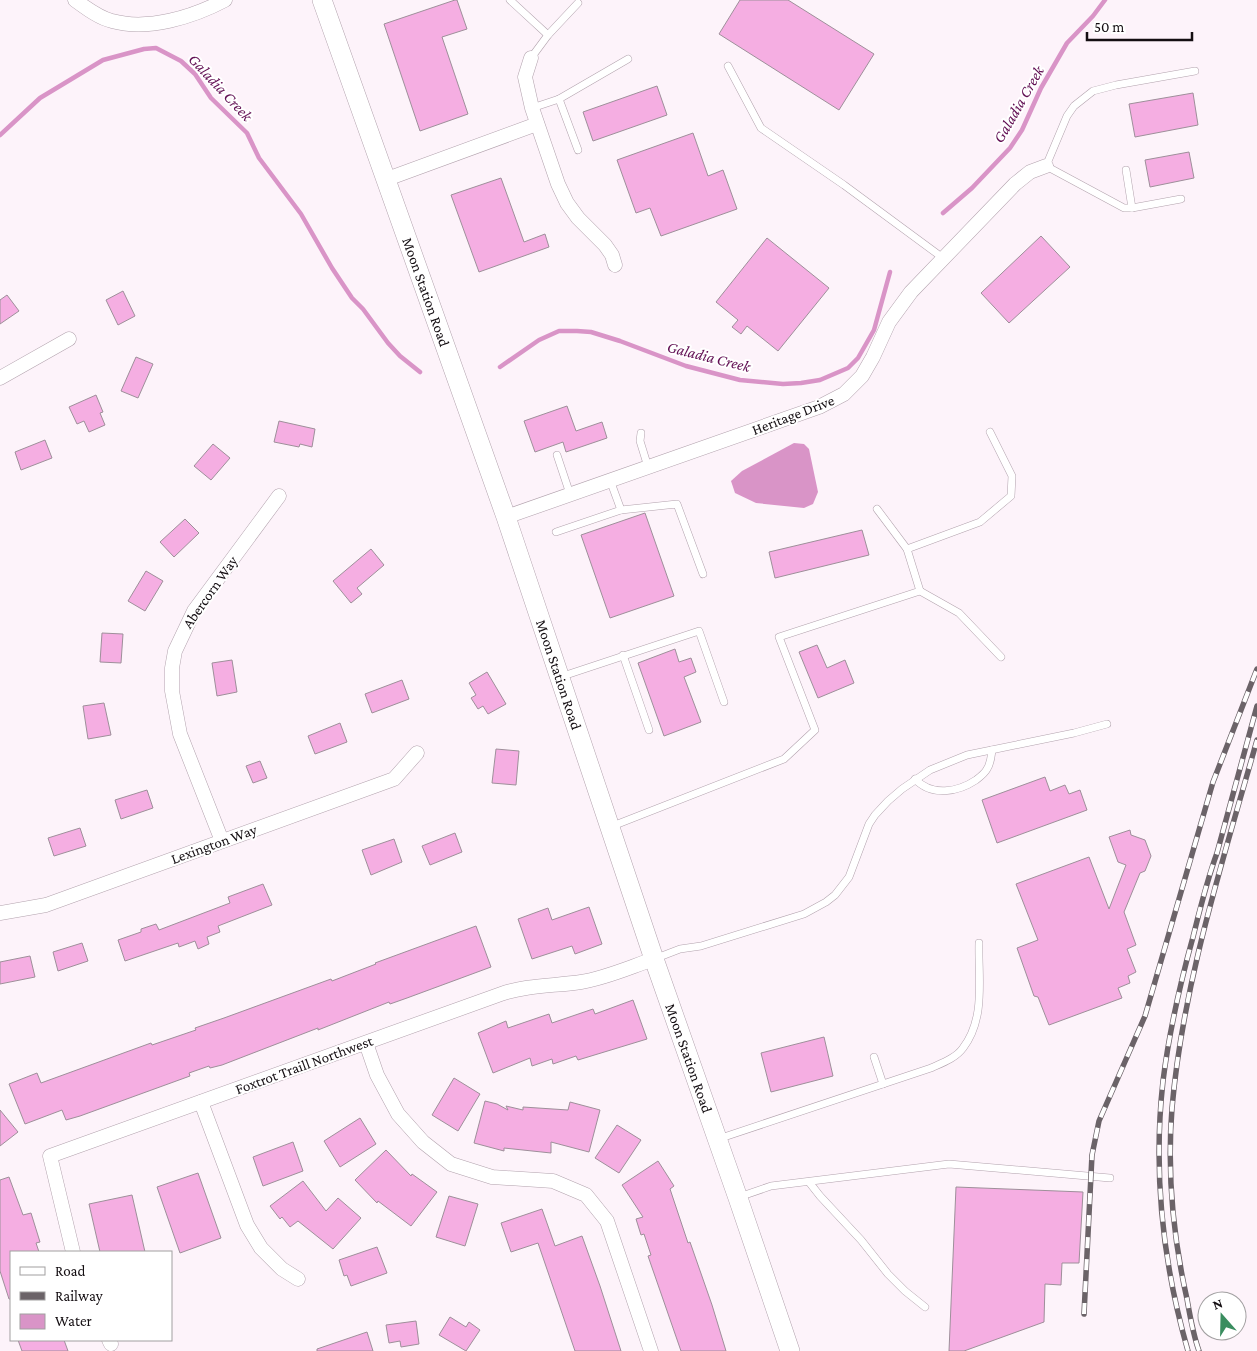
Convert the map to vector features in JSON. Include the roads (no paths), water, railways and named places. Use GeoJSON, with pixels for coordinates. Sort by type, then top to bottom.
{"type":"FeatureCollection","features":[{"type":"Feature","properties":{"kind":"street"},"geometry":{"type":"LineString","coordinates":[[75,0],[110,21],[128,24],[163,22],[212,7],[225,0]]}},
{"type":"Feature","properties":{"kind":"street","name":"Moon Station Road"},"geometry":{"type":"LineString","coordinates":[[322,0],[506,516],[654,959],[790,1351]]}},
{"type":"Feature","properties":{"kind":"street"},"geometry":{"type":"LineString","coordinates":[[532,58],[525,77],[532,108],[558,184],[567,203],[578,218],[605,245],[612,255],[615,265]]}},
{"type":"Feature","properties":{"kind":"street"},"geometry":{"type":"LineString","coordinates":[[386,179],[537,124]]}},
{"type":"Feature","properties":{"kind":"street","name":"Heritage Drive"},"geometry":{"type":"LineString","coordinates":[[506,516],[819,407],[844,394],[862,376],[889,322],[911,292],[1015,184],[1030,172],[1046,166]]}},
{"type":"Feature","properties":{"kind":"street"},"geometry":{"type":"LineString","coordinates":[[0,378],[69,339]]}},
{"type":"Feature","properties":{"kind":"street","name":"Abercorn Way"},"geometry":{"type":"LineString","coordinates":[[222,841],[180,734],[172,691],[174,651],[194,611],[279,496]]}},
{"type":"Feature","properties":{"kind":"street","name":"Lexington Way"},"geometry":{"type":"LineString","coordinates":[[0,913],[46,905],[394,779],[417,753]]}},
{"type":"Feature","properties":{"kind":"street","name":"Foxtrot Traill Northwest"},"geometry":{"type":"LineString","coordinates":[[73,1251],[50,1156],[516,989],[580,982],[598,978],[654,959]]}},
{"type":"Feature","properties":{"kind":"street"},"geometry":{"type":"LineString","coordinates":[[366,1043],[377,1075],[398,1114],[423,1142],[451,1164],[492,1177],[553,1181],[586,1195],[607,1221],[651,1351]]}},
{"type":"Feature","properties":{"kind":"street"},"geometry":{"type":"LineString","coordinates":[[201,1102],[247,1225],[261,1248],[282,1269],[298,1278]]}},
{"type":"Feature","properties":{"kind":"lane"},"geometry":{"type":"LineString","coordinates":[[510,0],[548,35]]}},
{"type":"Feature","properties":{"kind":"lane"},"geometry":{"type":"LineString","coordinates":[[532,58],[548,35],[578,3]]}},
{"type":"Feature","properties":{"kind":"lane"},"geometry":{"type":"LineString","coordinates":[[532,108],[559,99],[628,59]]}},
{"type":"Feature","properties":{"kind":"lane"},"geometry":{"type":"LineString","coordinates":[[728,66],[761,128],[844,185],[943,258]]}},
{"type":"Feature","properties":{"kind":"lane"},"geometry":{"type":"LineString","coordinates":[[1181,199],[1124,208],[1046,166],[1067,116],[1074,106],[1093,91],[1116,85],[1195,72]]}},
{"type":"Feature","properties":{"kind":"lane"},"geometry":{"type":"LineString","coordinates":[[559,99],[578,150]]}},
{"type":"Feature","properties":{"kind":"lane"},"geometry":{"type":"LineString","coordinates":[[1126,170],[1132,208]]}},
{"type":"Feature","properties":{"kind":"lane"},"geometry":{"type":"LineString","coordinates":[[907,549],[980,522],[1011,496],[1012,476],[990,432]]}},
{"type":"Feature","properties":{"kind":"lane"},"geometry":{"type":"LineString","coordinates":[[641,433],[640,441],[648,467]]}},
{"type":"Feature","properties":{"kind":"lane"},"geometry":{"type":"LineString","coordinates":[[557,455],[570,494]]}},
{"type":"Feature","properties":{"kind":"lane"},"geometry":{"type":"LineString","coordinates":[[610,480],[621,510]]}},
{"type":"Feature","properties":{"kind":"lane"},"geometry":{"type":"LineString","coordinates":[[556,532],[621,510],[677,504],[703,574]]}},
{"type":"Feature","properties":{"kind":"lane"},"geometry":{"type":"LineString","coordinates":[[877,509],[907,549],[920,591],[959,613],[1002,657]]}},
{"type":"Feature","properties":{"kind":"lane"},"geometry":{"type":"LineString","coordinates":[[610,827],[784,759],[815,730],[779,637],[920,591]]}},
{"type":"Feature","properties":{"kind":"lane"},"geometry":{"type":"LineString","coordinates":[[560,677],[699,631],[724,702]]}},
{"type":"Feature","properties":{"kind":"lane"},"geometry":{"type":"LineString","coordinates":[[623,655],[649,730]]}},
{"type":"Feature","properties":{"kind":"lane"},"geometry":{"type":"LineString","coordinates":[[654,959],[796,916],[826,902],[835,895],[849,877],[869,824],[875,815],[888,801],[915,779],[938,766],[967,755],[1074,734],[1107,724]]}},
{"type":"Feature","properties":{"kind":"lane"},"geometry":{"type":"LineString","coordinates":[[915,779],[928,788],[946,792],[967,786],[986,771],[990,764],[992,750]]}},
{"type":"Feature","properties":{"kind":"lane"},"geometry":{"type":"LineString","coordinates":[[717,1139],[947,1062],[963,1049],[974,1028],[980,1003],[979,943]]}},
{"type":"Feature","properties":{"kind":"lane"},"geometry":{"type":"LineString","coordinates":[[874,1057],[883,1084]]}},
{"type":"Feature","properties":{"kind":"lane"},"geometry":{"type":"LineString","coordinates":[[738,1198],[771,1186],[949,1164],[1110,1178]]}},
{"type":"Feature","properties":{"kind":"lane"},"geometry":{"type":"LineString","coordinates":[[809,1182],[861,1240],[888,1274],[925,1307]]}},
{"type":"Feature","properties":{"kind":"water"},"geometry":{"type":"Polygon","coordinates":[[[794,443],[804,444],[809,449],[818,492],[813,504],[804,508],[756,503],[735,493],[731,481],[742,471],[794,443]]]}},
{"type":"Feature","properties":{"kind":"waterway","name":"Galadia Creek"},"geometry":{"type":"LineString","coordinates":[[943,213],[972,188],[1010,148],[1022,130],[1041,88],[1067,43],[1093,16],[1105,0]]}},
{"type":"Feature","properties":{"kind":"waterway","name":"Galadia Creek"},"geometry":{"type":"LineString","coordinates":[[0,135],[40,98],[103,60],[144,49],[156,48],[181,61],[195,74],[211,98],[247,133],[259,158],[301,214],[332,268],[352,298],[363,309],[388,343],[400,356],[420,372]]}},
{"type":"Feature","properties":{"kind":"waterway","name":"Galadia Creek"},"geometry":{"type":"LineString","coordinates":[[500,367],[539,340],[559,331],[577,331],[591,332],[686,366],[740,380],[783,384],[820,380],[848,368],[858,358],[874,330],[890,272]]}},
{"type":"Feature","properties":{"kind":"railway"},"geometry":{"type":"LineString","coordinates":[[1084,1314],[1092,1155],[1099,1121],[1145,1016],[1213,782],[1257,669]]}},
{"type":"Feature","properties":{"kind":"railway"},"geometry":{"type":"LineString","coordinates":[[1188,1351],[1172,1285],[1162,1217],[1159,1149],[1163,1081],[1184,973],[1257,706]]}},
{"type":"Feature","properties":{"kind":"railway"},"geometry":{"type":"LineString","coordinates":[[1199,1351],[1182,1276],[1172,1204],[1170,1156],[1172,1108],[1177,1061],[1195,968],[1218,876],[1257,740]]}}]}
